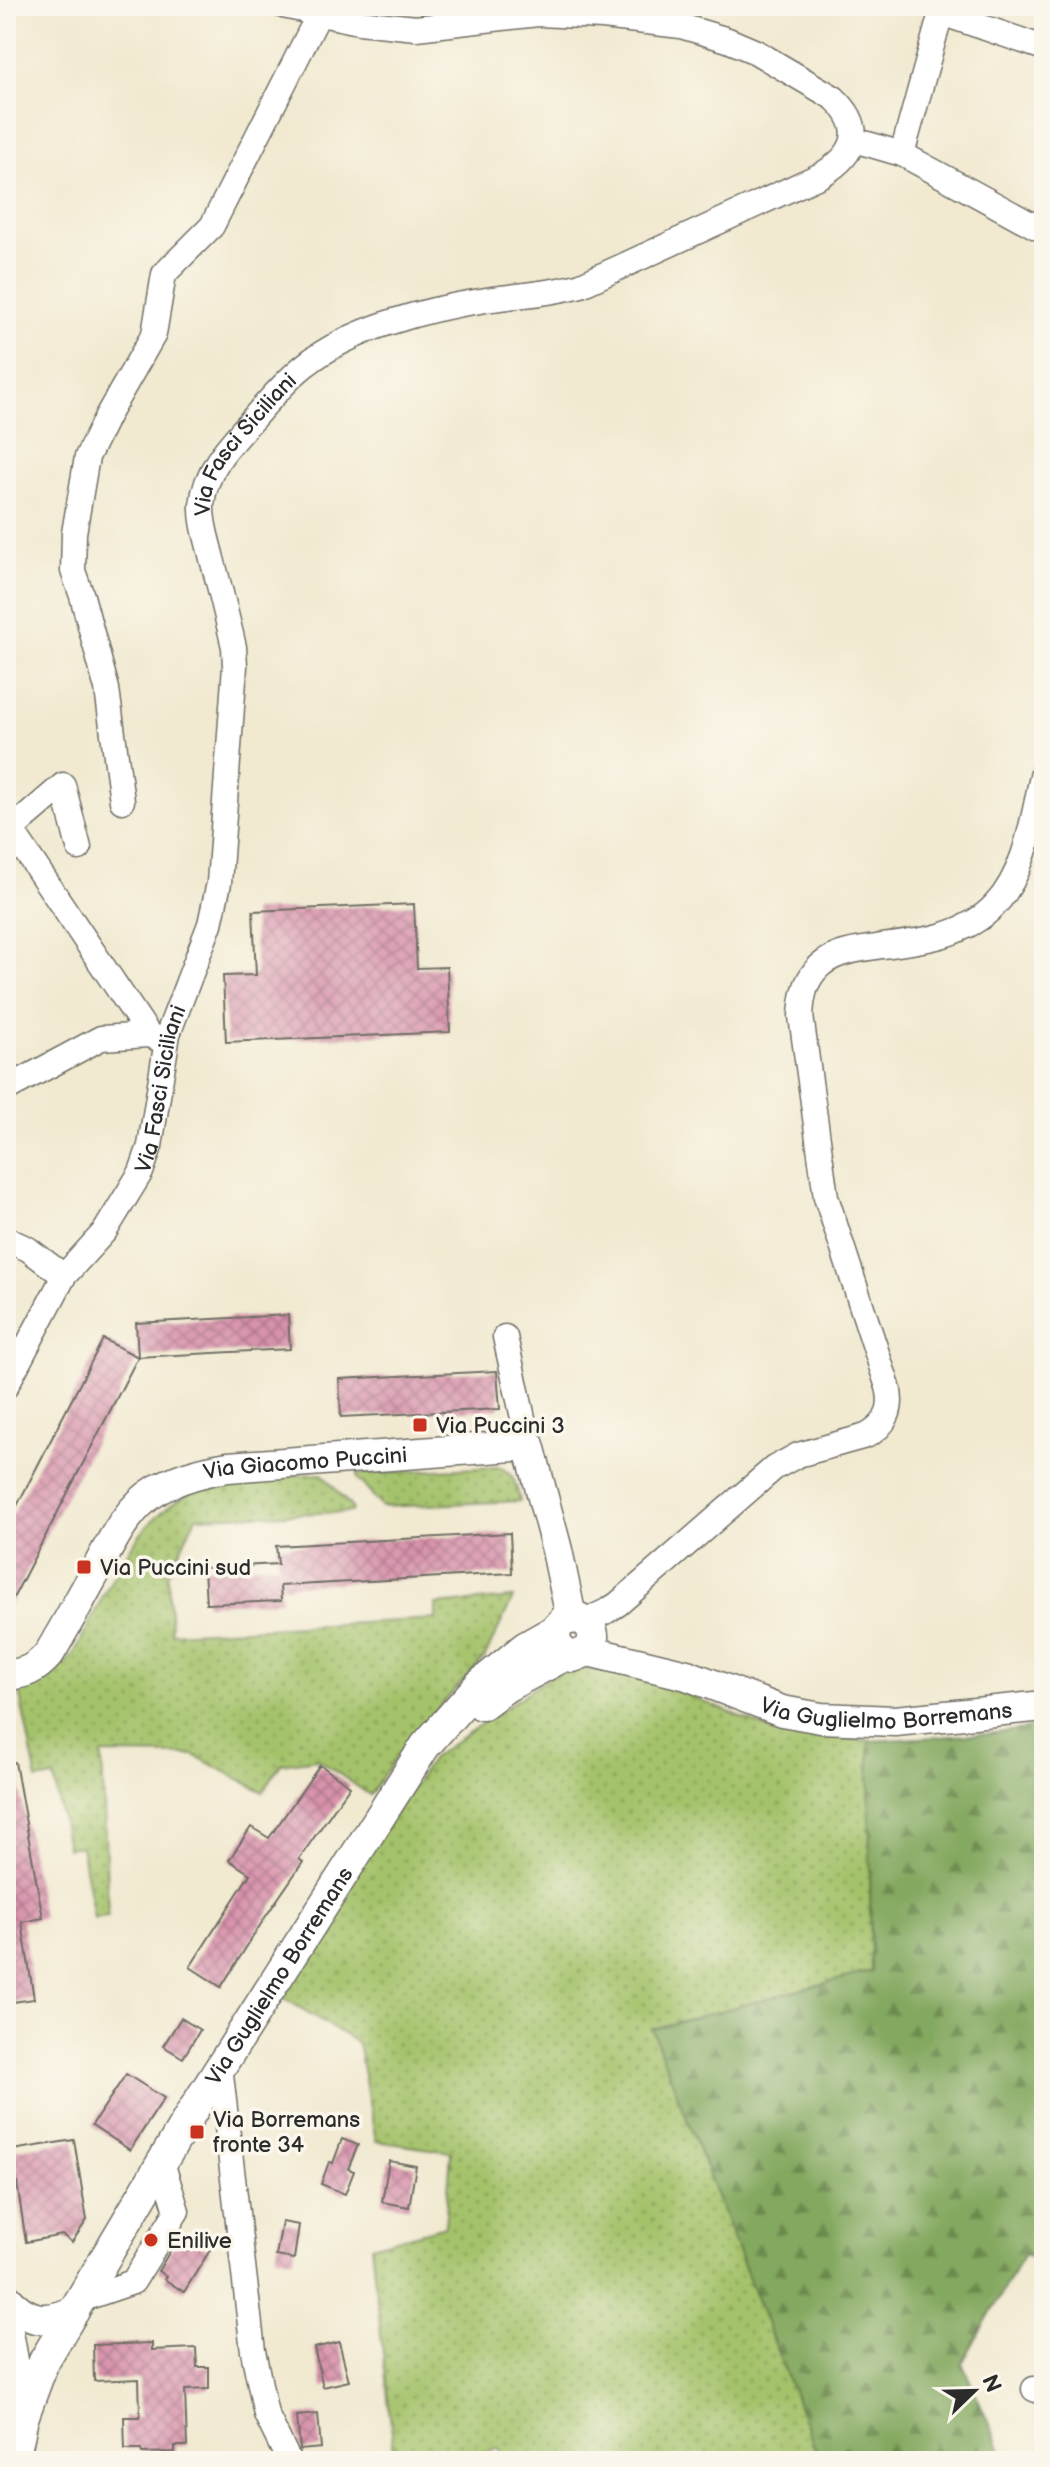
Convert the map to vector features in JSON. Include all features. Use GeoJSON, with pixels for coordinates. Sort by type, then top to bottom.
{"type":"FeatureCollection","features":[{"type":"Feature","properties":{"kind":"main road"},"geometry":{"type":"LineString","coordinates":[[529,1445],[576,1633]]}},
{"type":"Feature","properties":{"kind":"main road","name":"Via Giacomo Puccini"},"geometry":{"type":"LineString","coordinates":[[6,1675],[24,1674],[49,1654],[117,1532],[132,1512],[155,1491],[179,1479],[228,1467],[529,1445]]}},
{"type":"Feature","properties":{"kind":"main road","name":"Via Guglielmo Borremans"},"geometry":{"type":"LineString","coordinates":[[23,2418],[44,2361],[162,2162],[425,1746],[576,1633],[661,1653],[687,1675],[782,1711],[821,1718],[895,1721],[1044,1706]]}},
{"type":"Feature","properties":{"kind":"main road"},"geometry":{"type":"LineString","coordinates":[[6,2298],[26,2314],[47,2321],[58,2320],[77,2306]]}},
{"type":"Feature","properties":{"kind":"main road"},"geometry":{"type":"LineString","coordinates":[[6,2320],[10,2370],[23,2418],[14,2461]]}},
{"type":"Feature","properties":{"kind":"main road"},"geometry":{"type":"LineString","coordinates":[[10,2370],[27,2371],[44,2361]]}},
{"type":"Feature","properties":{"kind":"street"},"geometry":{"type":"LineString","coordinates":[[283,6],[416,28],[538,14],[603,17],[681,26],[756,52],[834,98],[844,107],[854,136],[902,154],[1038,228]]}},
{"type":"Feature","properties":{"kind":"street"},"geometry":{"type":"LineString","coordinates":[[902,154],[942,9],[1044,48]]}},
{"type":"Feature","properties":{"kind":"street"},"geometry":{"type":"LineString","coordinates":[[122,801],[107,689],[73,571],[74,533],[87,457],[154,334],[164,274],[212,226],[319,14]]}},
{"type":"Feature","properties":{"kind":"street","name":"Via Fasci Siciliani"},"geometry":{"type":"LineString","coordinates":[[6,1386],[64,1276],[105,1231],[141,1172],[150,1146],[158,1038],[174,1015],[210,924],[219,883],[235,657],[202,519],[206,484],[222,453],[279,390],[328,349],[404,319],[452,306],[554,293],[581,285],[821,175],[845,156],[854,136]]}},
{"type":"Feature","properties":{"kind":"street"},"geometry":{"type":"LineString","coordinates":[[576,1633],[618,1604],[774,1468],[798,1455],[866,1436],[876,1431],[887,1416],[890,1408],[888,1387],[826,1197],[801,1016],[802,998],[808,980],[816,969],[839,954],[957,931],[977,921],[993,907],[1016,874],[1044,768]]}},
{"type":"Feature","properties":{"kind":"street"},"geometry":{"type":"LineString","coordinates":[[79,848],[63,785],[9,826],[158,1038]]}},
{"type":"Feature","properties":{"kind":"street"},"geometry":{"type":"LineString","coordinates":[[6,1089],[101,1038],[158,1038]]}},
{"type":"Feature","properties":{"kind":"street"},"geometry":{"type":"LineString","coordinates":[[6,1239],[28,1249],[64,1276]]}},
{"type":"Feature","properties":{"kind":"street"},"geometry":{"type":"LineString","coordinates":[[505,1337],[529,1445]]}},
{"type":"Feature","properties":{"kind":"street"},"geometry":{"type":"LineString","coordinates":[[220,2066],[253,2351],[266,2414],[289,2461]]}},
{"type":"Feature","properties":{"kind":"green space"},"geometry":{"type":"Polygon","coordinates":[[[499,1467],[512,1477],[520,1501],[382,1507],[357,1478],[357,1474],[499,1467]]]}},
{"type":"Feature","properties":{"kind":"green space"},"geometry":{"type":"Polygon","coordinates":[[[322,1474],[352,1508],[351,1512],[196,1517],[168,1575],[171,1633],[436,1619],[436,1605],[513,1598],[485,1657],[405,1744],[370,1795],[317,1759],[281,1764],[263,1792],[194,1755],[102,1754],[108,1916],[94,1918],[81,1846],[67,1848],[54,1777],[37,1780],[18,1686],[50,1674],[71,1658],[123,1559],[150,1523],[166,1508],[185,1496],[220,1482],[264,1476],[322,1474]]]}},
{"type":"Feature","properties":{"kind":"green space"},"geometry":{"type":"Polygon","coordinates":[[[566,1666],[651,1679],[771,1730],[869,1741],[871,1972],[652,2029],[820,2461],[506,2461],[498,2448],[460,2461],[395,2461],[371,2246],[445,2226],[451,2152],[376,2141],[358,2043],[274,1992],[433,1757],[566,1666]]]}},
{"type":"Feature","properties":{"kind":"green space"},"geometry":{"type":"Polygon","coordinates":[[[1044,1726],[1044,2262],[1024,2254],[962,2363],[1006,2461],[820,2461],[652,2029],[871,1971],[869,1741],[987,1734],[1044,1726]]]}},
{"type":"Feature","properties":{"kind":"building"},"geometry":{"type":"Polygon","coordinates":[[[414,904],[417,968],[447,967],[450,1032],[226,1042],[223,976],[256,975],[253,911],[414,904]]]}},
{"type":"Feature","properties":{"kind":"building"},"geometry":{"type":"Polygon","coordinates":[[[288,1315],[290,1349],[138,1357],[136,1323],[288,1315]]]}},
{"type":"Feature","properties":{"kind":"building"},"geometry":{"type":"Polygon","coordinates":[[[103,1339],[138,1357],[6,1612],[6,1527],[103,1339]]]}},
{"type":"Feature","properties":{"kind":"building"},"geometry":{"type":"Polygon","coordinates":[[[497,1371],[500,1409],[341,1417],[339,1379],[497,1371]]]}},
{"type":"Feature","properties":{"kind":"building"},"geometry":{"type":"Polygon","coordinates":[[[510,1533],[512,1573],[280,1586],[281,1601],[206,1604],[204,1568],[278,1564],[276,1546],[510,1533]]]}},
{"type":"Feature","properties":{"kind":"building"},"geometry":{"type":"Polygon","coordinates":[[[15,1762],[43,1918],[22,1922],[34,1999],[6,2003],[6,1763],[15,1762]]]}},
{"type":"Feature","properties":{"kind":"building"},"geometry":{"type":"Polygon","coordinates":[[[320,1765],[350,1786],[299,1859],[303,1862],[221,1987],[190,1967],[250,1874],[229,1860],[251,1827],[269,1838],[320,1765]]]}},
{"type":"Feature","properties":{"kind":"building"},"geometry":{"type":"Polygon","coordinates":[[[181,2018],[200,2030],[183,2058],[163,2046],[181,2018]]]}},
{"type":"Feature","properties":{"kind":"building"},"geometry":{"type":"Polygon","coordinates":[[[126,2074],[164,2098],[130,2150],[92,2125],[126,2074]]]}},
{"type":"Feature","properties":{"kind":"building"},"geometry":{"type":"Polygon","coordinates":[[[342,2139],[358,2145],[348,2169],[354,2171],[345,2194],[321,2184],[342,2139]]]}},
{"type":"Feature","properties":{"kind":"building"},"geometry":{"type":"Polygon","coordinates":[[[74,2140],[87,2220],[72,2242],[62,2235],[26,2242],[12,2150],[74,2140]]]}},
{"type":"Feature","properties":{"kind":"building"},"geometry":{"type":"Polygon","coordinates":[[[389,2161],[416,2166],[409,2207],[382,2202],[389,2161]]]}},
{"type":"Feature","properties":{"kind":"building"},"geometry":{"type":"Polygon","coordinates":[[[282,2222],[299,2225],[294,2259],[276,2256],[282,2222]]]}},
{"type":"Feature","properties":{"kind":"building"},"geometry":{"type":"Polygon","coordinates":[[[181,2233],[210,2250],[184,2292],[164,2279],[166,2276],[158,2271],[181,2233]]]}},
{"type":"Feature","properties":{"kind":"building"},"geometry":{"type":"Polygon","coordinates":[[[339,2342],[349,2381],[323,2387],[314,2348],[339,2342]]]}},
{"type":"Feature","properties":{"kind":"building"},"geometry":{"type":"Polygon","coordinates":[[[152,2343],[152,2350],[196,2348],[197,2367],[209,2367],[209,2389],[185,2390],[187,2446],[175,2446],[175,2452],[142,2453],[141,2449],[125,2449],[124,2417],[140,2417],[139,2379],[94,2381],[93,2345],[152,2343]]]}},
{"type":"Feature","properties":{"kind":"building"},"geometry":{"type":"Polygon","coordinates":[[[318,2414],[321,2448],[300,2450],[297,2416],[318,2414]]]}},
{"type":"Feature","properties":{"kind":"place","name":"Via Puccini 3"},"geometry":{"type":"Point","coordinates":[420,1425]}},
{"type":"Feature","properties":{"kind":"place","name":"Via Puccini sud"},"geometry":{"type":"Point","coordinates":[84,1567]}},
{"type":"Feature","properties":{"kind":"place","name":"Via Borremans fronte 34"},"geometry":{"type":"Point","coordinates":[197,2132]}},
{"type":"Feature","properties":{"kind":"place","name":"Enilive"},"geometry":{"type":"Point","coordinates":[151,2240]}}]}
